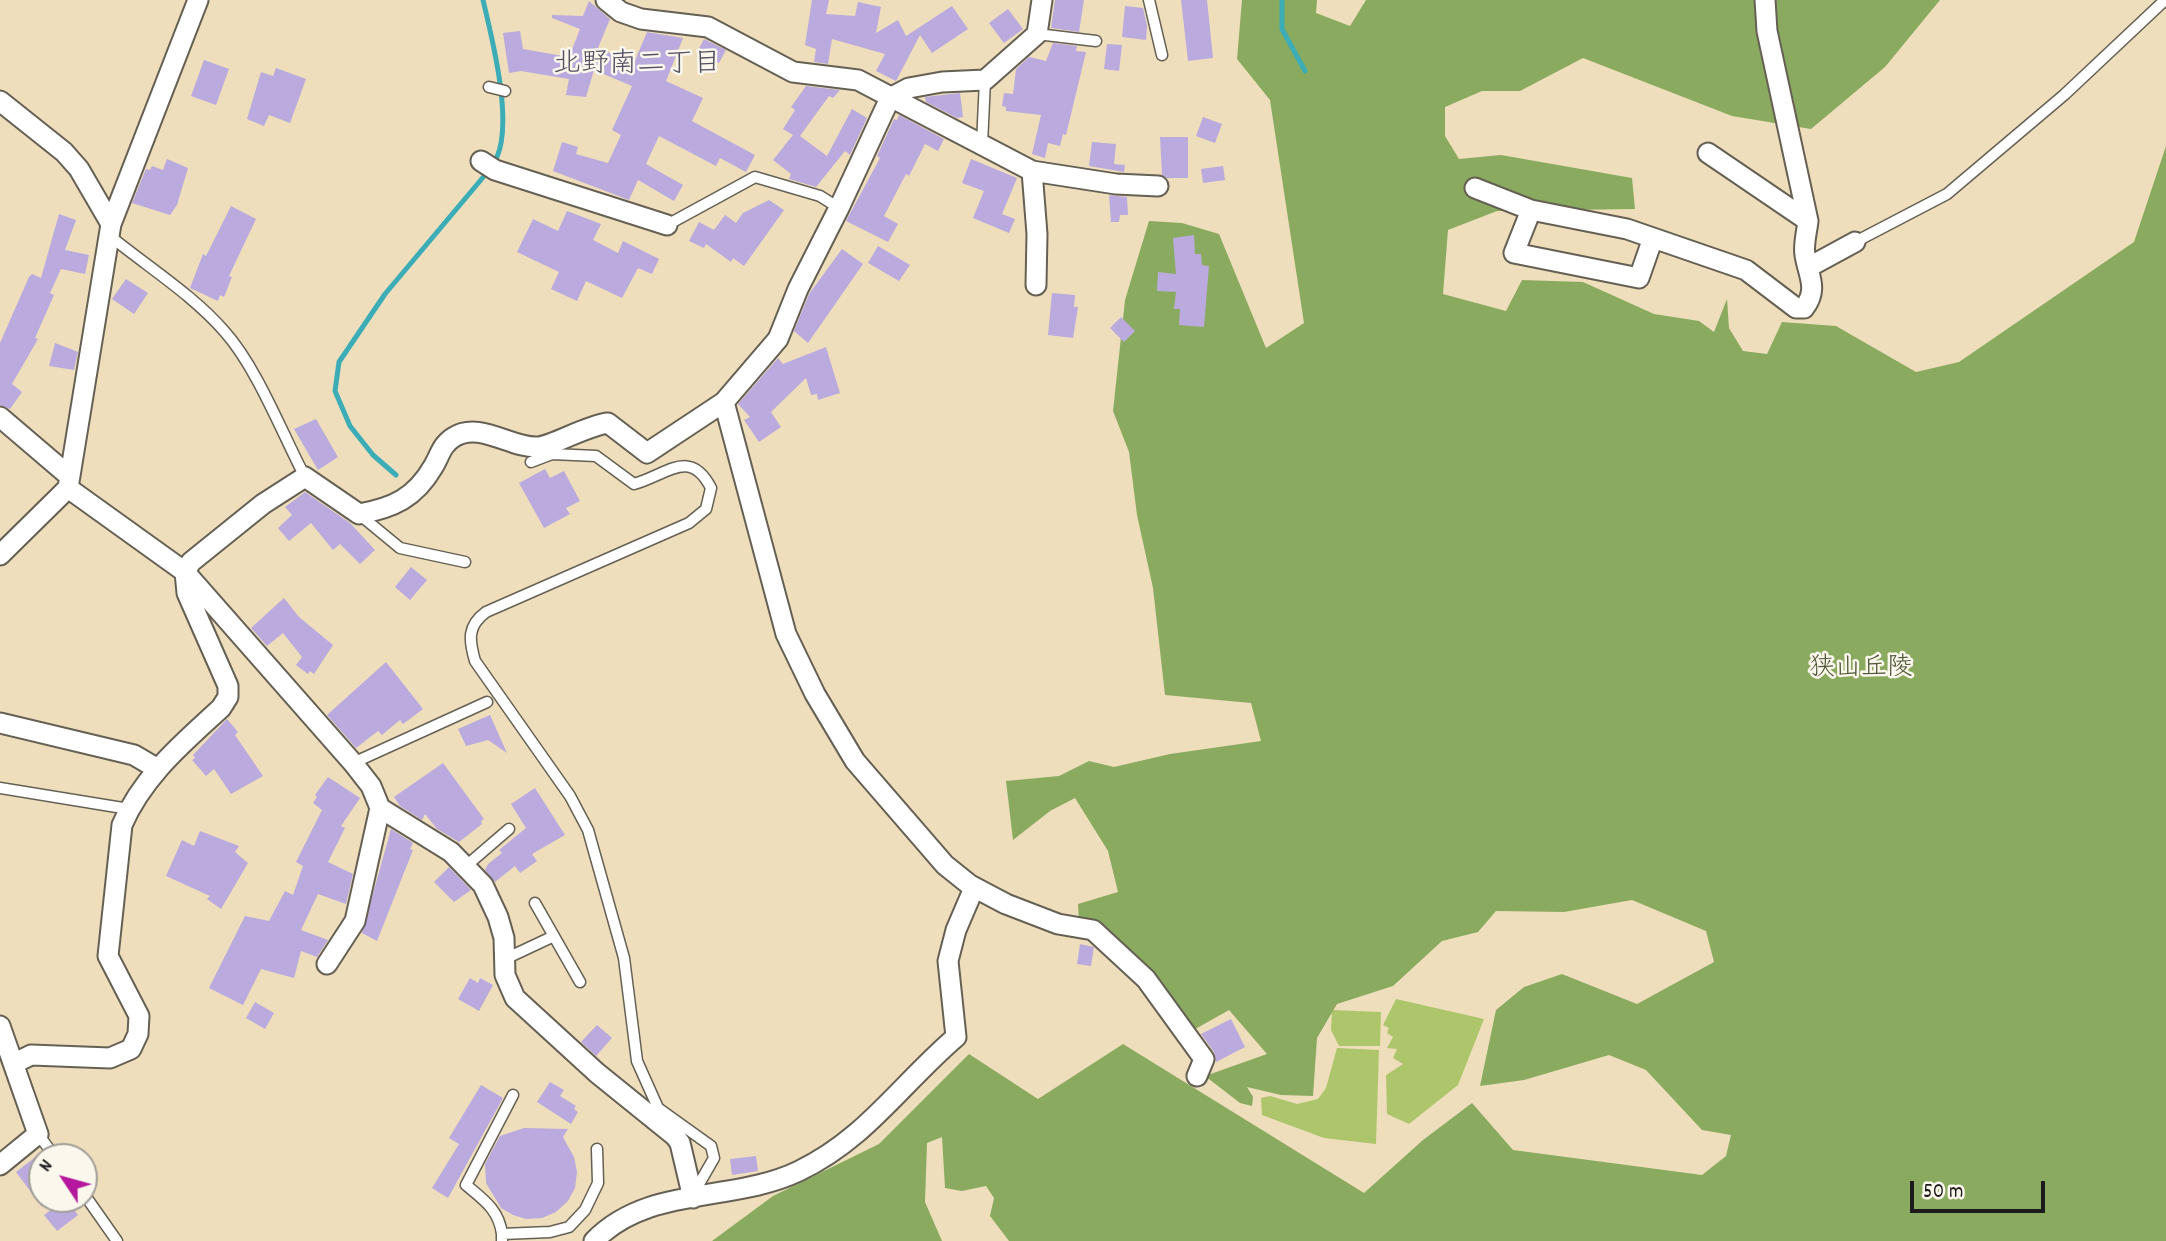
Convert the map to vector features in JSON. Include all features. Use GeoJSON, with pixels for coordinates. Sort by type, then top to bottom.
{"type":"FeatureCollection","features":[{"type":"Feature","properties":{"kind":"street"},"geometry":{"type":"LineString","coordinates":[[0,555],[68,482],[110,230],[198,0]]}},
{"type":"Feature","properties":{"kind":"street"},"geometry":{"type":"LineString","coordinates":[[606,0],[621,12],[641,19],[708,27],[793,72],[858,80],[1032,171],[1158,186]]}},
{"type":"Feature","properties":{"kind":"street"},"geometry":{"type":"LineString","coordinates":[[15,1063],[31,1055],[110,1058],[131,1049],[138,1034],[139,1016],[108,956],[122,825],[129,809],[156,768],[221,708],[228,697],[228,686],[187,593],[184,572],[191,562],[305,477],[359,514],[404,502],[421,485],[441,448],[462,434],[470,432],[538,447],[589,425],[608,423],[648,453],[724,402],[778,339],[798,289],[890,98],[920,86],[985,80],[1037,34],[1042,0]]}},
{"type":"Feature","properties":{"kind":"street"},"geometry":{"type":"LineString","coordinates":[[1475,188],[1531,210],[1627,229],[1746,270],[1796,308],[1804,308],[1811,299],[1813,284],[1804,253],[1808,221],[1767,31],[1765,0]]}},
{"type":"Feature","properties":{"kind":"street"},"geometry":{"type":"LineString","coordinates":[[0,101],[72,161],[110,230]]}},
{"type":"Feature","properties":{"kind":"street"},"geometry":{"type":"LineString","coordinates":[[1708,153],[1808,221]]}},
{"type":"Feature","properties":{"kind":"street"},"geometry":{"type":"LineString","coordinates":[[488,166],[667,225]]}},
{"type":"Feature","properties":{"kind":"street"},"geometry":{"type":"LineString","coordinates":[[1032,171],[1037,234],[1036,285]]}},
{"type":"Feature","properties":{"kind":"street"},"geometry":{"type":"LineString","coordinates":[[1531,210],[1514,253],[1639,278],[1653,238]]}},
{"type":"Feature","properties":{"kind":"street"},"geometry":{"type":"LineString","coordinates":[[1809,267],[1855,242]]}},
{"type":"Feature","properties":{"kind":"street"},"geometry":{"type":"LineString","coordinates":[[724,402],[786,634],[815,694],[855,761],[945,865],[974,888],[1006,904],[1058,924],[1093,930],[1146,979],[1204,1059],[1197,1076]]}},
{"type":"Feature","properties":{"kind":"street"},"geometry":{"type":"LineString","coordinates":[[0,417],[68,482],[184,572],[371,786],[380,808],[355,921],[327,964]]}},
{"type":"Feature","properties":{"kind":"street"},"geometry":{"type":"LineString","coordinates":[[0,723],[134,755],[156,768]]}},
{"type":"Feature","properties":{"kind":"street"},"geometry":{"type":"LineString","coordinates":[[380,808],[451,852],[483,886],[498,917],[505,975],[515,998],[597,1073],[675,1136],[680,1143],[693,1198]]}},
{"type":"Feature","properties":{"kind":"street"},"geometry":{"type":"LineString","coordinates":[[594,1241],[627,1215],[664,1202],[770,1182],[830,1155],[863,1130],[924,1064],[956,1037],[948,961],[956,930],[974,888]]}},
{"type":"Feature","properties":{"kind":"street"},"geometry":{"type":"LineString","coordinates":[[0,1026],[38,1134],[0,1165]]}},
{"type":"Feature","properties":{"kind":"lane"},"geometry":{"type":"LineString","coordinates":[[1149,0],[1162,55]]}},
{"type":"Feature","properties":{"kind":"lane"},"geometry":{"type":"LineString","coordinates":[[1855,242],[1947,194],[2064,95],[2165,0]]}},
{"type":"Feature","properties":{"kind":"lane"},"geometry":{"type":"LineString","coordinates":[[1037,34],[1096,41]]}},
{"type":"Feature","properties":{"kind":"lane"},"geometry":{"type":"LineString","coordinates":[[982,144],[985,80]]}},
{"type":"Feature","properties":{"kind":"lane"},"geometry":{"type":"LineString","coordinates":[[489,87],[505,91]]}},
{"type":"Feature","properties":{"kind":"lane"},"geometry":{"type":"LineString","coordinates":[[667,225],[755,177],[820,195],[839,208]]}},
{"type":"Feature","properties":{"kind":"lane"},"geometry":{"type":"LineString","coordinates":[[110,230],[199,306],[225,332],[240,352],[305,477]]}},
{"type":"Feature","properties":{"kind":"lane"},"geometry":{"type":"LineString","coordinates":[[531,462],[552,454],[596,456],[634,484],[678,465],[693,467],[704,473],[711,488],[706,509],[689,523],[486,612],[474,622],[469,640],[475,661],[570,796],[588,830],[624,958],[637,1061],[659,1108],[711,1146],[714,1158],[697,1185],[693,1198]]}},
{"type":"Feature","properties":{"kind":"lane"},"geometry":{"type":"LineString","coordinates":[[359,514],[400,548],[464,562]]}},
{"type":"Feature","properties":{"kind":"lane"},"geometry":{"type":"LineString","coordinates":[[353,763],[487,702]]}},
{"type":"Feature","properties":{"kind":"lane"},"geometry":{"type":"LineString","coordinates":[[0,788],[129,809]]}},
{"type":"Feature","properties":{"kind":"lane"},"geometry":{"type":"LineString","coordinates":[[466,866],[509,830]]}},
{"type":"Feature","properties":{"kind":"lane"},"geometry":{"type":"LineString","coordinates":[[535,903],[580,982]]}},
{"type":"Feature","properties":{"kind":"lane"},"geometry":{"type":"LineString","coordinates":[[505,959],[554,936]]}},
{"type":"Feature","properties":{"kind":"lane"},"geometry":{"type":"LineString","coordinates":[[513,1095],[466,1185],[493,1207],[501,1222],[502,1238],[569,1227],[585,1210],[598,1183],[597,1149]]}},
{"type":"Feature","properties":{"kind":"lane"},"geometry":{"type":"LineString","coordinates":[[38,1134],[45,1143]]}},
{"type":"Feature","properties":{"kind":"lane"},"geometry":{"type":"LineString","coordinates":[[97,1213],[117,1241]]}},
{"type":"Feature","properties":{"kind":"green space","name":"狭山丘陵"},"geometry":{"type":"Polygon","coordinates":[[[1242,0],[1317,0],[1316,13],[1350,26],[1366,0],[1940,0],[1885,67],[1811,129],[1732,116],[1583,58],[1520,91],[1482,91],[1445,107],[1445,136],[1459,159],[1501,155],[1632,178],[1635,209],[1497,211],[1448,230],[1443,294],[1506,311],[1522,280],[1583,282],[1654,314],[1699,321],[1714,332],[1727,299],[1729,328],[1743,351],[1767,354],[1782,322],[1836,326],[1916,372],[1959,362],[2134,242],[2166,146],[2166,1241],[1009,1241],[990,1216],[994,1198],[986,1186],[962,1191],[945,1188],[942,1137],[927,1143],[925,1202],[942,1241],[712,1241],[773,1196],[879,1144],[969,1054],[1038,1099],[1123,1044],[1364,1193],[1423,1140],[1472,1103],[1513,1150],[1702,1175],[1726,1156],[1731,1135],[1702,1130],[1646,1070],[1609,1055],[1524,1080],[1480,1086],[1496,1010],[1524,987],[1562,974],[1637,1004],[1714,962],[1706,931],[1632,900],[1564,912],[1496,911],[1478,932],[1442,941],[1393,986],[1337,1004],[1317,1038],[1313,1096],[1281,1095],[1247,1087],[1253,1097],[1252,1106],[1240,1103],[1205,1076],[1267,1054],[1229,1010],[1190,1032],[1079,923],[1078,904],[1118,892],[1108,851],[1075,798],[1050,811],[1013,840],[1006,781],[1059,776],[1089,761],[1114,767],[1170,754],[1261,741],[1251,703],[1165,695],[1153,588],[1137,515],[1129,452],[1113,411],[1125,300],[1149,221],[1182,223],[1219,234],[1266,348],[1304,323],[1270,100],[1237,59],[1242,0]]]}},
{"type":"Feature","properties":{"kind":"green space"},"geometry":{"type":"Polygon","coordinates":[[[1396,999],[1484,1019],[1458,1085],[1409,1124],[1387,1114],[1386,1075],[1403,1064],[1393,1058],[1397,1049],[1387,1048],[1393,1037],[1387,1033],[1389,1028],[1383,1025],[1396,999]]]}},
{"type":"Feature","properties":{"kind":"green space"},"geometry":{"type":"Polygon","coordinates":[[[1332,1010],[1381,1012],[1380,1046],[1339,1046],[1331,1030],[1332,1010]]]}},
{"type":"Feature","properties":{"kind":"green space"},"geometry":{"type":"Polygon","coordinates":[[[1337,1048],[1379,1050],[1376,1144],[1324,1138],[1262,1115],[1261,1098],[1270,1096],[1297,1104],[1318,1099],[1326,1088],[1337,1048]]]}},
{"type":"Feature","properties":{"kind":"building"},"geometry":{"type":"Polygon","coordinates":[[[812,0],[829,0],[826,14],[855,16],[858,2],[881,7],[876,33],[898,20],[906,36],[952,6],[968,29],[932,53],[920,35],[896,81],[876,71],[885,54],[832,39],[828,64],[814,62],[816,49],[805,45],[812,0]]]}},
{"type":"Feature","properties":{"kind":"building"},"geometry":{"type":"Polygon","coordinates":[[[1055,0],[1084,0],[1079,32],[1051,28],[1055,0]]]}},
{"type":"Feature","properties":{"kind":"building"},"geometry":{"type":"Polygon","coordinates":[[[1181,0],[1207,0],[1213,58],[1188,61],[1181,0]]]}},
{"type":"Feature","properties":{"kind":"building"},"geometry":{"type":"Polygon","coordinates":[[[589,1],[610,19],[598,48],[634,63],[647,32],[683,38],[666,81],[703,98],[692,121],[755,155],[746,172],[720,158],[716,166],[659,136],[646,164],[683,185],[674,201],[638,180],[629,200],[553,171],[562,142],[578,147],[576,154],[608,163],[621,135],[612,130],[632,86],[594,70],[586,97],[566,95],[569,79],[521,71],[509,73],[503,33],[520,31],[523,49],[569,57],[580,29],[552,18],[552,15],[583,16],[589,1]]]}},
{"type":"Feature","properties":{"kind":"building"},"geometry":{"type":"Polygon","coordinates":[[[1125,6],[1143,8],[1147,26],[1146,40],[1122,37],[1125,6]]]}},
{"type":"Feature","properties":{"kind":"building"},"geometry":{"type":"Polygon","coordinates":[[[1008,9],[1023,29],[1004,43],[989,23],[1008,9]]]}},
{"type":"Feature","properties":{"kind":"building"},"geometry":{"type":"Polygon","coordinates":[[[704,39],[726,50],[719,63],[697,52],[704,39]]]}},
{"type":"Feature","properties":{"kind":"building"},"geometry":{"type":"Polygon","coordinates":[[[1053,43],[1077,46],[1076,51],[1086,52],[1066,135],[1063,134],[1060,146],[1048,143],[1045,158],[1032,154],[1041,115],[1006,111],[1006,107],[1002,106],[1004,93],[1013,94],[1016,69],[1029,57],[1046,61],[1053,43]]]}},
{"type":"Feature","properties":{"kind":"building"},"geometry":{"type":"Polygon","coordinates":[[[1107,44],[1122,45],[1119,71],[1104,69],[1107,44]]]}},
{"type":"Feature","properties":{"kind":"building"},"geometry":{"type":"Polygon","coordinates":[[[204,60],[229,69],[216,105],[191,96],[204,60]]]}},
{"type":"Feature","properties":{"kind":"building"},"geometry":{"type":"Polygon","coordinates":[[[276,68],[306,79],[290,123],[269,115],[264,126],[247,119],[261,72],[273,76],[276,68]]]}},
{"type":"Feature","properties":{"kind":"building"},"geometry":{"type":"Polygon","coordinates":[[[806,86],[840,90],[833,98],[829,96],[800,136],[827,156],[852,109],[867,118],[850,155],[845,151],[816,187],[789,179],[791,174],[773,160],[793,135],[783,129],[795,110],[791,107],[806,86]]]}},
{"type":"Feature","properties":{"kind":"building"},"geometry":{"type":"Polygon","coordinates":[[[960,93],[963,117],[957,118],[926,102],[925,97],[960,93]]]}},
{"type":"Feature","properties":{"kind":"building"},"geometry":{"type":"Polygon","coordinates":[[[899,115],[944,139],[938,151],[925,144],[909,176],[906,174],[884,216],[898,224],[888,242],[846,221],[880,158],[877,156],[894,119],[897,120],[899,115]]]}},
{"type":"Feature","properties":{"kind":"building"},"geometry":{"type":"Polygon","coordinates":[[[1203,117],[1222,124],[1215,143],[1196,136],[1203,117]]]}},
{"type":"Feature","properties":{"kind":"building"},"geometry":{"type":"Polygon","coordinates":[[[1160,137],[1188,137],[1188,178],[1167,178],[1162,175],[1160,137]]]}},
{"type":"Feature","properties":{"kind":"building"},"geometry":{"type":"Polygon","coordinates":[[[1092,142],[1116,144],[1114,164],[1125,165],[1124,172],[1089,166],[1092,142]]]}},
{"type":"Feature","properties":{"kind":"building"},"geometry":{"type":"Polygon","coordinates":[[[167,159],[188,168],[177,205],[170,215],[132,203],[146,169],[150,170],[152,166],[163,170],[167,159]]]}},
{"type":"Feature","properties":{"kind":"building"},"geometry":{"type":"Polygon","coordinates":[[[971,159],[1017,178],[1002,214],[1015,219],[1009,233],[973,218],[984,191],[962,183],[971,159]]]}},
{"type":"Feature","properties":{"kind":"building"},"geometry":{"type":"Polygon","coordinates":[[[1223,166],[1225,180],[1203,183],[1201,169],[1223,166]]]}},
{"type":"Feature","properties":{"kind":"building"},"geometry":{"type":"Polygon","coordinates":[[[1109,195],[1127,197],[1128,215],[1120,215],[1119,222],[1111,222],[1109,195]]]}},
{"type":"Feature","properties":{"kind":"building"},"geometry":{"type":"Polygon","coordinates":[[[769,200],[784,210],[744,266],[733,258],[731,262],[706,244],[704,248],[689,241],[699,222],[714,230],[725,215],[736,223],[743,213],[769,200]]]}},
{"type":"Feature","properties":{"kind":"building"},"geometry":{"type":"Polygon","coordinates":[[[231,206],[256,219],[229,276],[232,277],[224,297],[220,295],[218,301],[190,288],[203,254],[206,256],[231,206]]]}},
{"type":"Feature","properties":{"kind":"building"},"geometry":{"type":"Polygon","coordinates":[[[567,211],[601,224],[593,240],[618,253],[623,241],[659,259],[652,274],[638,268],[622,298],[586,281],[577,301],[551,289],[559,272],[517,252],[533,219],[558,231],[567,211]]]}},
{"type":"Feature","properties":{"kind":"building"},"geometry":{"type":"Polygon","coordinates":[[[59,214],[76,220],[65,250],[89,255],[85,274],[61,269],[50,293],[54,295],[35,338],[38,339],[12,384],[22,392],[10,409],[0,405],[0,343],[29,277],[32,274],[41,278],[59,214]]]}},
{"type":"Feature","properties":{"kind":"building"},"geometry":{"type":"Polygon","coordinates":[[[1194,235],[1195,254],[1201,254],[1202,265],[1209,266],[1204,327],[1179,325],[1180,309],[1174,309],[1176,292],[1157,291],[1158,272],[1176,274],[1173,238],[1194,235]]]}},
{"type":"Feature","properties":{"kind":"building"},"geometry":{"type":"Polygon","coordinates":[[[878,246],[910,265],[899,281],[868,263],[878,246]]]}},
{"type":"Feature","properties":{"kind":"building"},"geometry":{"type":"Polygon","coordinates":[[[842,249],[863,264],[808,343],[794,331],[809,294],[842,249]]]}},
{"type":"Feature","properties":{"kind":"building"},"geometry":{"type":"Polygon","coordinates":[[[126,279],[148,293],[134,314],[112,299],[126,279]]]}},
{"type":"Feature","properties":{"kind":"building"},"geometry":{"type":"Polygon","coordinates":[[[1052,293],[1075,295],[1074,307],[1078,307],[1073,338],[1048,335],[1052,293]]]}},
{"type":"Feature","properties":{"kind":"building"},"geometry":{"type":"Polygon","coordinates":[[[1121,317],[1135,331],[1124,342],[1110,328],[1121,317]]]}},
{"type":"Feature","properties":{"kind":"building"},"geometry":{"type":"Polygon","coordinates":[[[55,343],[78,352],[74,370],[49,366],[55,343]]]}},
{"type":"Feature","properties":{"kind":"building"},"geometry":{"type":"Polygon","coordinates":[[[826,347],[840,393],[818,400],[817,394],[811,395],[806,378],[771,412],[781,427],[759,442],[744,420],[750,417],[738,404],[778,358],[783,364],[826,347]]]}},
{"type":"Feature","properties":{"kind":"building"},"geometry":{"type":"Polygon","coordinates":[[[316,419],[338,457],[318,470],[294,429],[316,419]]]}},
{"type":"Feature","properties":{"kind":"building"},"geometry":{"type":"Polygon","coordinates":[[[545,469],[550,478],[564,471],[580,501],[566,508],[570,514],[544,528],[519,483],[545,469]]]}},
{"type":"Feature","properties":{"kind":"building"},"geometry":{"type":"Polygon","coordinates":[[[305,492],[350,523],[375,550],[360,564],[340,544],[333,550],[311,523],[289,541],[278,528],[292,515],[285,507],[305,492]]]}},
{"type":"Feature","properties":{"kind":"building"},"geometry":{"type":"Polygon","coordinates":[[[411,567],[427,580],[410,600],[395,587],[411,567]]]}},
{"type":"Feature","properties":{"kind":"building"},"geometry":{"type":"Polygon","coordinates":[[[284,598],[299,617],[333,645],[314,674],[310,671],[308,674],[296,665],[302,657],[283,633],[267,646],[251,628],[284,598]]]}},
{"type":"Feature","properties":{"kind":"building"},"geometry":{"type":"Polygon","coordinates":[[[386,662],[423,709],[403,724],[400,720],[382,735],[378,731],[356,748],[327,715],[386,662]]]}},
{"type":"Feature","properties":{"kind":"building"},"geometry":{"type":"Polygon","coordinates":[[[490,715],[507,753],[488,740],[466,746],[458,729],[490,715]]]}},
{"type":"Feature","properties":{"kind":"building"},"geometry":{"type":"Polygon","coordinates":[[[227,719],[238,732],[235,735],[263,776],[231,794],[214,769],[206,776],[192,760],[195,758],[193,755],[227,719]]]}},
{"type":"Feature","properties":{"kind":"building"},"geometry":{"type":"Polygon","coordinates":[[[443,763],[484,819],[482,824],[459,842],[437,829],[425,814],[422,820],[400,806],[394,797],[443,763]]]}},
{"type":"Feature","properties":{"kind":"building"},"geometry":{"type":"Polygon","coordinates":[[[328,777],[360,798],[341,826],[345,828],[328,862],[353,874],[346,904],[318,894],[301,930],[328,940],[317,957],[301,951],[294,978],[261,969],[243,1005],[209,988],[245,916],[269,921],[285,891],[293,895],[303,866],[296,862],[322,810],[313,803],[317,797],[315,795],[328,777]]]}},
{"type":"Feature","properties":{"kind":"building"},"geometry":{"type":"Polygon","coordinates":[[[535,788],[565,835],[532,854],[537,861],[520,873],[515,866],[495,882],[485,870],[488,864],[502,853],[499,850],[526,828],[511,804],[535,788]]]}},
{"type":"Feature","properties":{"kind":"building"},"geometry":{"type":"Polygon","coordinates":[[[391,829],[413,843],[410,849],[413,850],[377,941],[362,933],[391,829]]]}},
{"type":"Feature","properties":{"kind":"building"},"geometry":{"type":"Polygon","coordinates":[[[200,831],[239,846],[235,852],[248,863],[221,909],[207,899],[210,896],[166,876],[182,840],[194,846],[200,831]]]}},
{"type":"Feature","properties":{"kind":"building"},"geometry":{"type":"Polygon","coordinates":[[[449,867],[471,890],[454,902],[434,882],[449,867]]]}},
{"type":"Feature","properties":{"kind":"building"},"geometry":{"type":"Polygon","coordinates":[[[1080,944],[1094,947],[1091,966],[1077,964],[1080,944]]]}},
{"type":"Feature","properties":{"kind":"building"},"geometry":{"type":"Polygon","coordinates":[[[470,978],[478,983],[480,978],[493,985],[479,1011],[458,999],[470,978]]]}},
{"type":"Feature","properties":{"kind":"building"},"geometry":{"type":"Polygon","coordinates":[[[255,1002],[274,1013],[265,1029],[246,1018],[255,1002]]]}},
{"type":"Feature","properties":{"kind":"building"},"geometry":{"type":"Polygon","coordinates":[[[1231,1019],[1245,1047],[1216,1062],[1214,1052],[1201,1034],[1231,1019]]]}},
{"type":"Feature","properties":{"kind":"building"},"geometry":{"type":"Polygon","coordinates":[[[597,1025],[612,1038],[596,1056],[581,1042],[597,1025]]]}},
{"type":"Feature","properties":{"kind":"building"},"geometry":{"type":"Polygon","coordinates":[[[550,1082],[564,1090],[560,1096],[576,1106],[574,1109],[578,1112],[571,1124],[537,1102],[550,1082]]]}},
{"type":"Feature","properties":{"kind":"building"},"geometry":{"type":"Polygon","coordinates":[[[481,1085],[503,1098],[448,1198],[432,1188],[459,1144],[449,1138],[481,1085]]]}},
{"type":"Feature","properties":{"kind":"building"},"geometry":{"type":"Polygon","coordinates":[[[524,1128],[568,1129],[563,1137],[574,1157],[577,1172],[575,1188],[568,1201],[556,1212],[542,1218],[526,1219],[501,1208],[486,1183],[485,1164],[500,1136],[524,1128]]]}},
{"type":"Feature","properties":{"kind":"building"},"geometry":{"type":"Polygon","coordinates":[[[756,1156],[758,1171],[732,1175],[730,1159],[756,1156]]]}},
{"type":"Feature","properties":{"kind":"building"},"geometry":{"type":"Polygon","coordinates":[[[28,1163],[28,1188],[16,1172],[28,1163]]]}},
{"type":"Feature","properties":{"kind":"building"},"geometry":{"type":"Polygon","coordinates":[[[76,1213],[78,1215],[57,1231],[44,1215],[76,1213]]]}},
{"type":"Feature","properties":{"kind":"waterway"},"geometry":{"type":"LineString","coordinates":[[396,475],[373,455],[350,426],[335,391],[339,362],[385,294],[485,175],[497,157],[503,122],[502,101],[496,57],[483,0]]}},
{"type":"Feature","properties":{"kind":"waterway"},"geometry":{"type":"LineString","coordinates":[[1282,0],[1282,29],[1305,71]]}},
{"type":"Feature","properties":{"kind":"district","name":"北野南二丁目"},"geometry":{"type":"Point","coordinates":[637,67]}}]}
